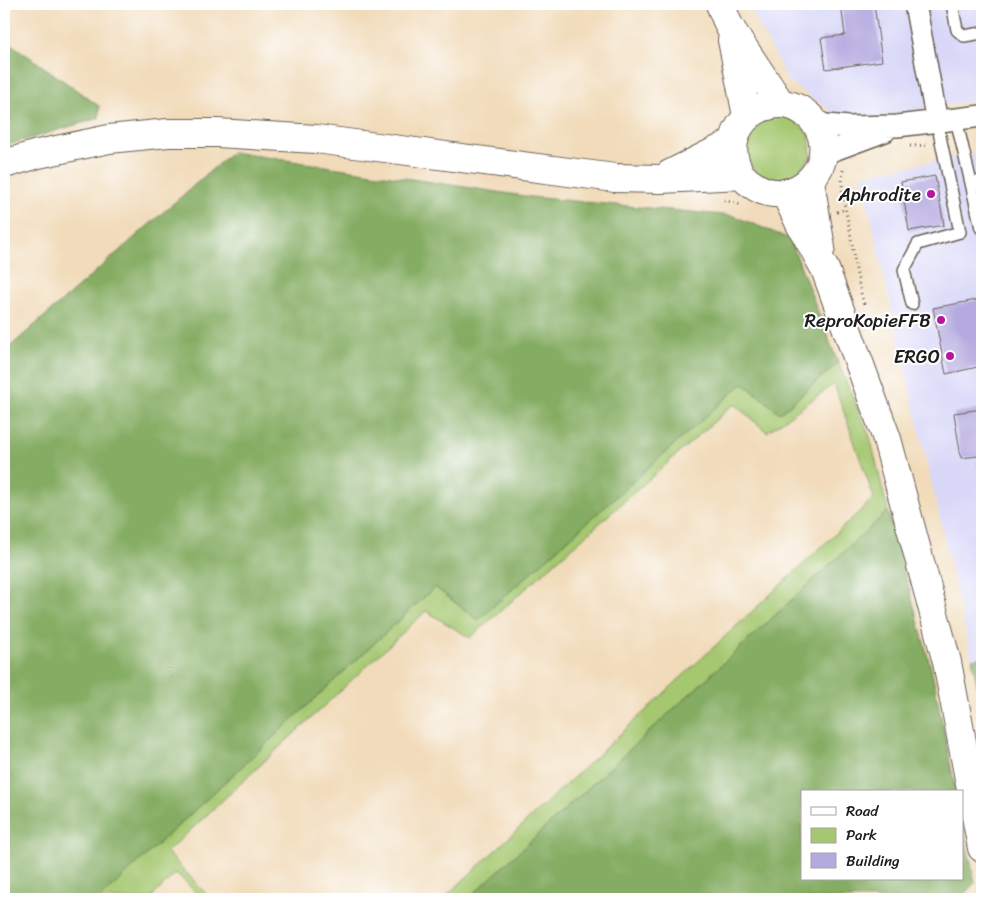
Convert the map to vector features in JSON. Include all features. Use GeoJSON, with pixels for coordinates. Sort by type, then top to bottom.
{"type":"FeatureCollection","features":[{"type":"Feature","properties":{"kind":"main road"},"geometry":{"type":"LineString","coordinates":[[724,15],[781,104]]}},
{"type":"Feature","properties":{"kind":"main road"},"geometry":{"type":"LineString","coordinates":[[724,15],[747,116]]}},
{"type":"Feature","properties":{"kind":"main road"},"geometry":{"type":"LineString","coordinates":[[781,104],[799,109],[816,124],[823,144],[823,154],[820,167],[810,180],[795,191],[772,193],[750,184],[741,175],[735,162],[734,142],[737,131],[747,116],[760,108],[781,104]]}},
{"type":"Feature","properties":{"kind":"main road"},"geometry":{"type":"LineString","coordinates":[[4,164],[38,154],[109,139],[168,133],[217,132],[316,139],[615,178],[660,179],[741,175]]}},
{"type":"Feature","properties":{"kind":"main road"},"geometry":{"type":"LineString","coordinates":[[660,179],[734,142]]}},
{"type":"Feature","properties":{"kind":"main road"},"geometry":{"type":"LineString","coordinates":[[810,180],[825,269]]}},
{"type":"Feature","properties":{"kind":"main road"},"geometry":{"type":"LineString","coordinates":[[785,193],[825,269],[887,439],[947,662],[982,848]]}},
{"type":"Feature","properties":{"kind":"street"},"geometry":{"type":"LineString","coordinates":[[915,4],[947,120]]}},
{"type":"Feature","properties":{"kind":"street"},"geometry":{"type":"LineString","coordinates":[[816,124],[897,126],[982,116]]}},
{"type":"Feature","properties":{"kind":"street"},"geometry":{"type":"LineString","coordinates":[[823,154],[897,126]]}},
{"type":"Feature","properties":{"kind":"lane"},"geometry":{"type":"LineString","coordinates":[[952,4],[957,30],[964,36],[982,33]]}},
{"type":"Feature","properties":{"kind":"lane"},"geometry":{"type":"LineString","coordinates":[[947,120],[977,182],[982,227]]}},
{"type":"Feature","properties":{"kind":"lane"},"geometry":{"type":"LineString","coordinates":[[912,304],[904,270],[918,244],[960,232],[947,120]]}},
{"type":"Feature","properties":{"kind":"path"},"geometry":{"type":"LineString","coordinates":[[716,200],[725,200],[746,206]]}},
{"type":"Feature","properties":{"kind":"path"},"geometry":{"type":"LineString","coordinates":[[816,218],[846,209]]}},
{"type":"Feature","properties":{"kind":"shaded area"},"geometry":{"type":"Polygon","coordinates":[[[748,4],[982,4],[982,99],[848,122],[789,82],[748,4]]]}},
{"type":"Feature","properties":{"kind":"shaded area"},"geometry":{"type":"Polygon","coordinates":[[[982,152],[982,657],[972,659],[861,175],[982,152]]]}},
{"type":"Feature","properties":{"kind":"green space"},"geometry":{"type":"Polygon","coordinates":[[[4,39],[99,106],[99,118],[4,146],[4,39]]]}},
{"type":"Feature","properties":{"kind":"green space"},"geometry":{"type":"Polygon","coordinates":[[[784,113],[809,133],[811,156],[798,174],[777,181],[756,173],[744,154],[753,123],[784,113]]]}},
{"type":"Feature","properties":{"kind":"green space"},"geometry":{"type":"Polygon","coordinates":[[[232,152],[531,197],[734,216],[790,239],[838,363],[780,413],[743,383],[478,620],[435,587],[99,899],[4,899],[4,352],[232,152]]]}},
{"type":"Feature","properties":{"kind":"green space"},"geometry":{"type":"Polygon","coordinates":[[[838,363],[870,437],[888,511],[468,899],[443,899],[874,498],[834,384],[767,432],[734,404],[470,638],[426,611],[167,852],[211,899],[202,899],[176,873],[150,899],[99,899],[435,587],[478,620],[743,383],[780,413],[838,363]]]}},
{"type":"Feature","properties":{"kind":"green space"},"geometry":{"type":"Polygon","coordinates":[[[888,511],[932,672],[956,790],[801,790],[801,880],[964,880],[964,830],[975,883],[959,899],[468,899],[888,511]]]}},
{"type":"Feature","properties":{"kind":"green space"},"geometry":{"type":"Polygon","coordinates":[[[982,657],[982,710],[972,659],[982,657]]]}},
{"type":"Feature","properties":{"kind":"building"},"geometry":{"type":"Polygon","coordinates":[[[841,4],[874,4],[882,61],[826,69],[821,38],[845,35],[841,4]]]}},
{"type":"Feature","properties":{"kind":"building"},"geometry":{"type":"Polygon","coordinates":[[[935,176],[944,225],[909,231],[901,182],[935,176]]]}},
{"type":"Feature","properties":{"kind":"building"},"geometry":{"type":"Polygon","coordinates":[[[982,299],[982,366],[946,374],[933,308],[982,299]]]}},
{"type":"Feature","properties":{"kind":"building"},"geometry":{"type":"Polygon","coordinates":[[[982,409],[981,478],[978,456],[961,458],[954,413],[982,409]]]}},
{"type":"Feature","properties":{"kind":"place","name":"Aphrodite"},"geometry":{"type":"Point","coordinates":[931,194]}},
{"type":"Feature","properties":{"kind":"place","name":"ReproKopieFFB"},"geometry":{"type":"Point","coordinates":[941,320]}},
{"type":"Feature","properties":{"kind":"place","name":"ERGO"},"geometry":{"type":"Point","coordinates":[950,356]}}]}
